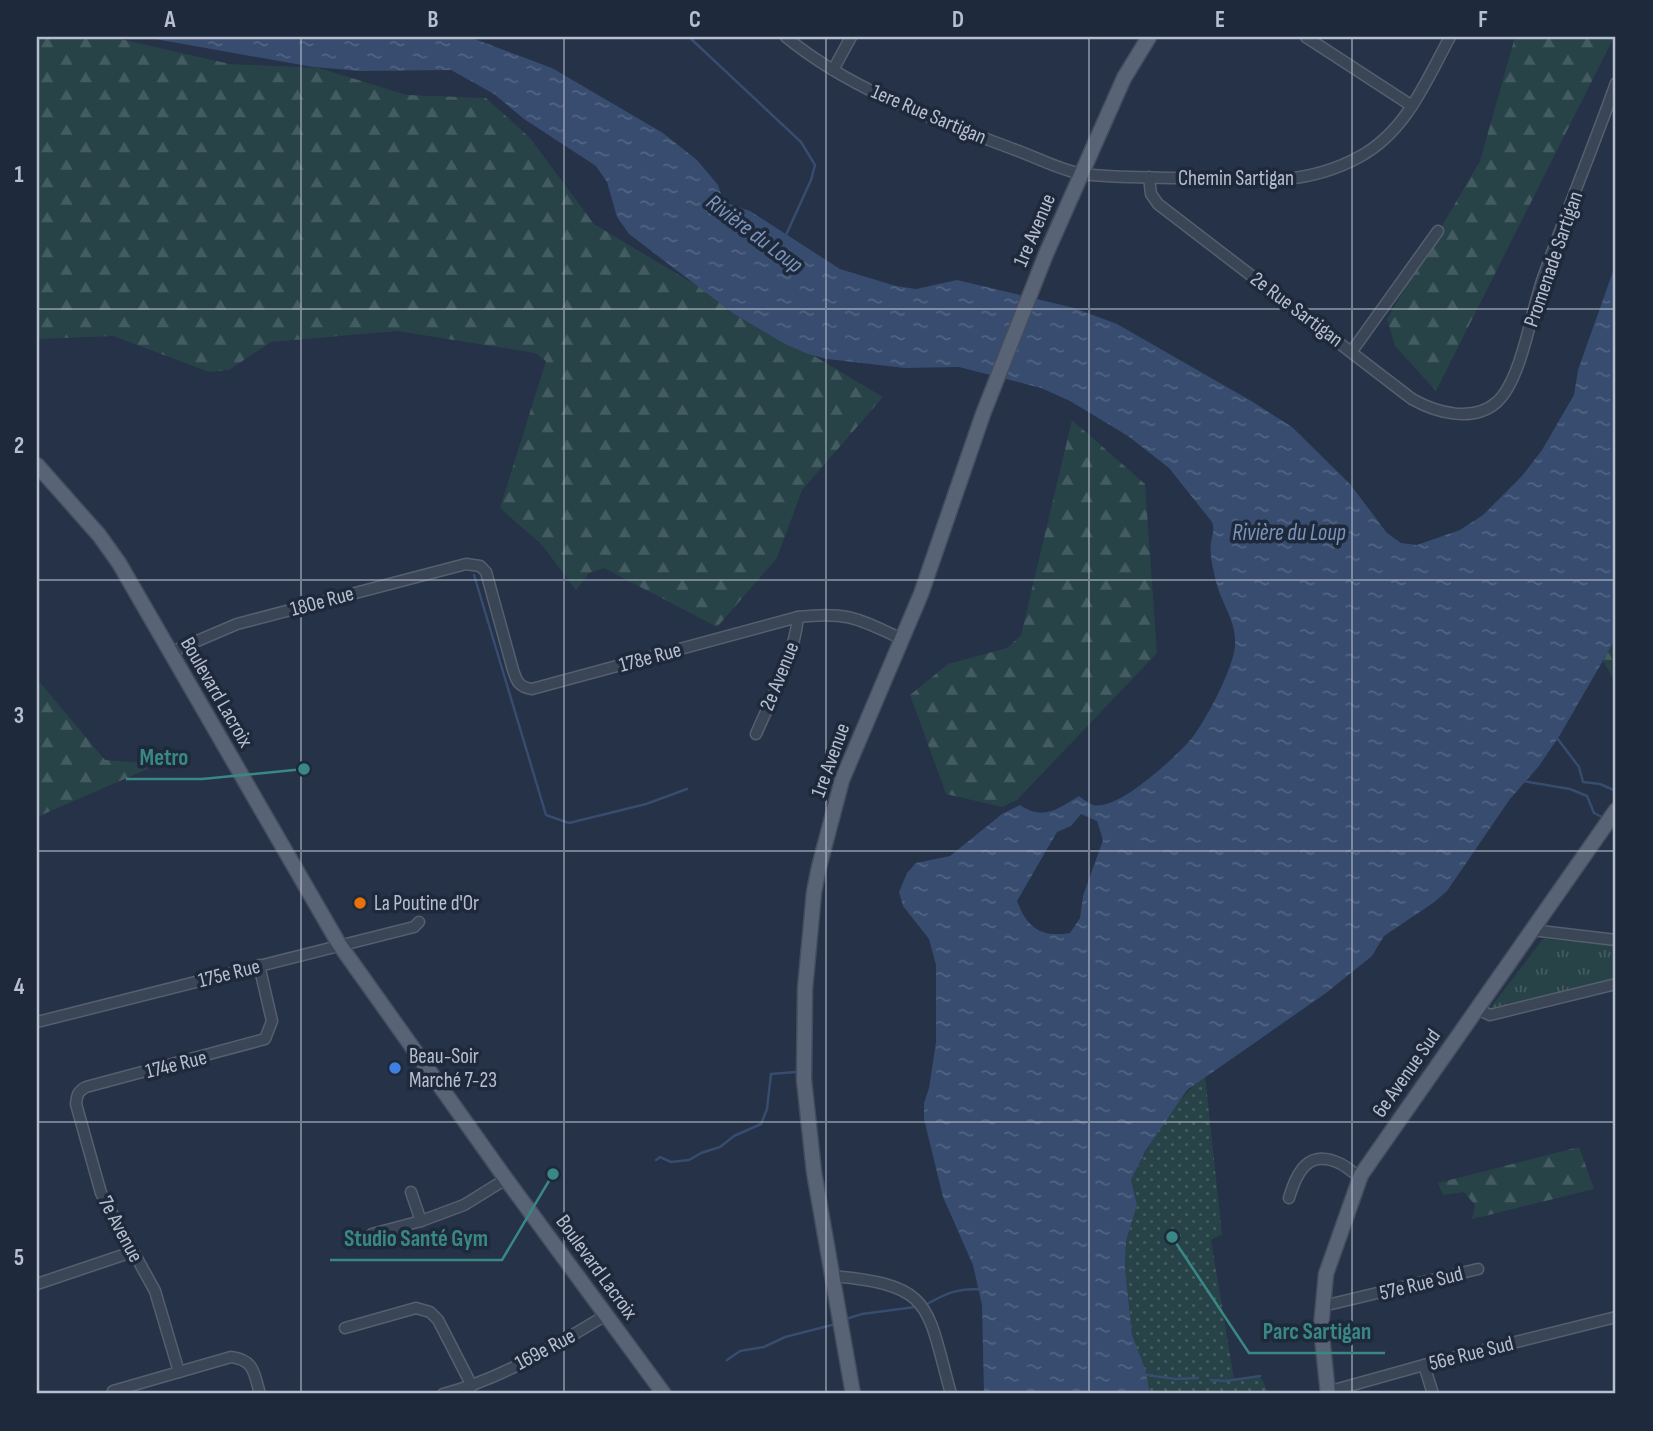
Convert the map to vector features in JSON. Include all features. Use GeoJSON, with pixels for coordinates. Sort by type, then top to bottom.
{"type":"FeatureCollection","features":[{"type":"Feature","properties":{"kind":"main road","name":"1re Avenue"},"geometry":{"type":"LineString","coordinates":[[853,1394],[814,1172],[804,1080],[805,989],[819,867],[842,780],[921,594],[983,414],[1046,254],[1124,78],[1149,37]]}},
{"type":"Feature","properties":{"kind":"main road","name":"Boulevard Lacroix"},"geometry":{"type":"LineString","coordinates":[[37,467],[99,535],[119,564],[339,944],[506,1179],[664,1394]]}},
{"type":"Feature","properties":{"kind":"main road","name":"6e Avenue Sud"},"geometry":{"type":"LineString","coordinates":[[1327,1393],[1321,1327],[1326,1274],[1360,1177],[1616,810]]}},
{"type":"Feature","properties":{"kind":"street","name":"1ere Rue Sartigan"},"geometry":{"type":"LineString","coordinates":[[786,37],[833,71],[883,97],[932,119],[1081,174]]}},
{"type":"Feature","properties":{"kind":"street"},"geometry":{"type":"LineString","coordinates":[[833,71],[851,37]]}},
{"type":"Feature","properties":{"kind":"street"},"geometry":{"type":"LineString","coordinates":[[1306,37],[1412,106]]}},
{"type":"Feature","properties":{"kind":"street","name":"Chemin Sartigan"},"geometry":{"type":"LineString","coordinates":[[1081,174],[1282,181],[1328,172],[1362,156],[1398,128],[1450,37]]}},
{"type":"Feature","properties":{"kind":"street","name":"Promenade Sartigan"},"geometry":{"type":"LineString","coordinates":[[1468,414],[1485,409],[1496,402],[1507,390],[1516,372],[1542,280],[1616,83]]}},
{"type":"Feature","properties":{"kind":"street","name":"2e Rue Sartigan"},"geometry":{"type":"LineString","coordinates":[[1149,177],[1151,194],[1158,204],[1412,399],[1430,409],[1468,414]]}},
{"type":"Feature","properties":{"kind":"street"},"geometry":{"type":"LineString","coordinates":[[1352,351],[1437,231]]}},
{"type":"Feature","properties":{"kind":"street","name":"180e Rue"},"geometry":{"type":"LineString","coordinates":[[169,653],[237,624],[466,564],[480,566]]}},
{"type":"Feature","properties":{"kind":"street","name":"178e Rue"},"geometry":{"type":"LineString","coordinates":[[480,566],[489,579],[517,682],[524,688],[532,689],[798,617],[821,614],[844,615],[902,639]]}},
{"type":"Feature","properties":{"kind":"street","name":"2e Avenue"},"geometry":{"type":"LineString","coordinates":[[755,734],[791,650],[798,617]]}},
{"type":"Feature","properties":{"kind":"street","name":"175e Rue"},"geometry":{"type":"LineString","coordinates":[[37,1022],[414,927],[419,922]]}},
{"type":"Feature","properties":{"kind":"street"},"geometry":{"type":"LineString","coordinates":[[1532,930],[1616,940]]}},
{"type":"Feature","properties":{"kind":"street","name":"174e Rue"},"geometry":{"type":"LineString","coordinates":[[86,1087],[265,1039],[272,1021],[259,965]]}},
{"type":"Feature","properties":{"kind":"street"},"geometry":{"type":"LineString","coordinates":[[1477,1009],[1490,1014],[1616,984]]}},
{"type":"Feature","properties":{"kind":"street","name":"7e Avenue"},"geometry":{"type":"LineString","coordinates":[[86,1087],[79,1090],[76,1104],[96,1180],[118,1228],[155,1291],[179,1373]]}},
{"type":"Feature","properties":{"kind":"street"},"geometry":{"type":"LineString","coordinates":[[1289,1198],[1294,1181],[1307,1162],[1323,1158],[1341,1164],[1360,1177]]}},
{"type":"Feature","properties":{"kind":"street"},"geometry":{"type":"LineString","coordinates":[[372,1234],[421,1221],[464,1205],[506,1179]]}},
{"type":"Feature","properties":{"kind":"street"},"geometry":{"type":"LineString","coordinates":[[411,1192],[421,1221]]}},
{"type":"Feature","properties":{"kind":"street"},"geometry":{"type":"LineString","coordinates":[[37,1284],[132,1252]]}},
{"type":"Feature","properties":{"kind":"street","name":"57e Rue Sud"},"geometry":{"type":"LineString","coordinates":[[1323,1306],[1478,1269]]}},
{"type":"Feature","properties":{"kind":"street"},"geometry":{"type":"LineString","coordinates":[[832,1276],[886,1283],[918,1299],[933,1326],[951,1394]]}},
{"type":"Feature","properties":{"kind":"street"},"geometry":{"type":"LineString","coordinates":[[345,1328],[416,1308],[430,1312],[438,1320],[472,1386]]}},
{"type":"Feature","properties":{"kind":"street","name":"169e Rue"},"geometry":{"type":"LineString","coordinates":[[443,1394],[472,1386],[606,1315]]}},
{"type":"Feature","properties":{"kind":"street","name":"56e Rue Sud"},"geometry":{"type":"LineString","coordinates":[[1327,1393],[1423,1365],[1616,1317]]}},
{"type":"Feature","properties":{"kind":"street"},"geometry":{"type":"LineString","coordinates":[[113,1391],[231,1357],[245,1360],[253,1369],[260,1394]]}},
{"type":"Feature","properties":{"kind":"street"},"geometry":{"type":"LineString","coordinates":[[1423,1365],[1433,1394]]}},
{"type":"Feature","properties":{"kind":"green space"},"geometry":{"type":"Polygon","coordinates":[[[37,37],[111,37],[230,64],[319,68],[407,95],[486,98],[530,138],[594,224],[699,287],[734,314],[785,344],[814,356],[883,397],[802,490],[777,558],[717,627],[604,568],[589,573],[576,590],[542,545],[500,508],[546,361],[535,353],[397,331],[271,342],[229,370],[209,372],[113,336],[37,339],[37,37]]]}},
{"type":"Feature","properties":{"kind":"green space"},"geometry":{"type":"Polygon","coordinates":[[[1515,37],[1614,37],[1436,391],[1395,346],[1387,319],[1480,161],[1515,37]]]}},
{"type":"Feature","properties":{"kind":"green space"},"geometry":{"type":"Polygon","coordinates":[[[1072,420],[1145,484],[1157,653],[1017,800],[1002,807],[946,794],[910,695],[948,664],[1007,648],[1021,635],[1072,420]]]}},
{"type":"Feature","properties":{"kind":"green space"},"geometry":{"type":"Polygon","coordinates":[[[1616,638],[1616,675],[1613,678],[1603,661],[1616,638]]]}},
{"type":"Feature","properties":{"kind":"green space"},"geometry":{"type":"Polygon","coordinates":[[[37,679],[105,760],[159,764],[37,817],[37,679]]]}},
{"type":"Feature","properties":{"kind":"green space"},"geometry":{"type":"Polygon","coordinates":[[[1543,939],[1616,944],[1616,980],[1492,1010],[1491,1007],[1543,939]]]}},
{"type":"Feature","properties":{"kind":"green space"},"geometry":{"type":"Polygon","coordinates":[[[1205,1076],[1222,1234],[1211,1240],[1234,1379],[1260,1376],[1269,1394],[1150,1394],[1132,1335],[1125,1267],[1126,1241],[1137,1205],[1131,1180],[1172,1111],[1205,1076]]]}},
{"type":"Feature","properties":{"kind":"green space"},"geometry":{"type":"Polygon","coordinates":[[[1579,1147],[1594,1189],[1472,1219],[1475,1205],[1464,1192],[1443,1195],[1438,1183],[1579,1147]]]}},
{"type":"Feature","properties":{"kind":"water","name":"Rivière du Loup"},"geometry":{"type":"Polygon","coordinates":[[[144,37],[469,37],[552,68],[663,133],[697,160],[718,185],[722,197],[729,204],[750,211],[840,269],[896,286],[916,289],[957,280],[1074,308],[1117,324],[1292,427],[1350,484],[1387,533],[1401,543],[1417,545],[1460,530],[1483,515],[1522,476],[1542,450],[1574,395],[1578,370],[1616,263],[1616,638],[1560,735],[1539,766],[1510,799],[1447,891],[1384,936],[1372,956],[1326,993],[1187,1090],[1146,1150],[1131,1180],[1137,1205],[1126,1241],[1125,1267],[1132,1335],[1145,1369],[1150,1394],[984,1394],[982,1305],[973,1265],[943,1197],[924,1119],[924,1103],[936,1042],[936,965],[929,939],[903,906],[899,892],[907,873],[916,863],[950,856],[1002,814],[1020,805],[1043,813],[1079,796],[1093,805],[1104,805],[1131,792],[1146,781],[1192,738],[1218,694],[1235,646],[1232,622],[1212,564],[1212,522],[1169,468],[1128,436],[1070,401],[1041,388],[959,367],[905,368],[827,359],[785,344],[734,314],[629,234],[617,217],[607,182],[596,166],[524,119],[494,94],[451,70],[361,71],[313,67],[144,37]],[[1081,814],[1071,826],[1057,832],[1017,901],[1025,918],[1036,929],[1050,934],[1070,933],[1080,918],[1083,896],[1103,840],[1097,821],[1081,814]]]}},
{"type":"Feature","properties":{"kind":"waterway","name":"Rivière du Loup"},"geometry":{"type":"LineString","coordinates":[[689,37],[801,142],[815,165],[786,235]]}},
{"type":"Feature","properties":{"kind":"waterway"},"geometry":{"type":"LineString","coordinates":[[474,575],[546,815],[569,823],[646,804],[687,789]]}},
{"type":"Feature","properties":{"kind":"waterway"},"geometry":{"type":"LineString","coordinates":[[1557,738],[1579,767],[1583,782],[1600,784],[1616,791]]}},
{"type":"Feature","properties":{"kind":"waterway"},"geometry":{"type":"LineString","coordinates":[[1523,781],[1570,789],[1587,796],[1594,813],[1606,819]]}},
{"type":"Feature","properties":{"kind":"waterway"},"geometry":{"type":"LineString","coordinates":[[656,1160],[660,1157],[671,1162],[689,1160],[720,1147],[734,1136],[761,1124],[767,1109],[771,1074],[795,1072]]}},
{"type":"Feature","properties":{"kind":"waterway"},"geometry":{"type":"LineString","coordinates":[[927,1304],[958,1291],[981,1291]]}},
{"type":"Feature","properties":{"kind":"waterway"},"geometry":{"type":"LineString","coordinates":[[846,1319],[862,1314],[915,1307]]}},
{"type":"Feature","properties":{"kind":"waterway"},"geometry":{"type":"LineString","coordinates":[[727,1360],[740,1351],[764,1347],[785,1337],[832,1325]]}},
{"type":"Feature","properties":{"kind":"waterway"},"geometry":{"type":"LineString","coordinates":[[1146,1375],[1176,1379],[1198,1378]]}},
{"type":"Feature","properties":{"kind":"waterway"},"geometry":{"type":"LineString","coordinates":[[1211,1380],[1226,1381],[1260,1376]]}},
{"type":"Feature","properties":{"kind":"place","name":"Metro"},"geometry":{"type":"Point","coordinates":[304,769]}},
{"type":"Feature","properties":{"kind":"place","name":"La Poutine d'Or"},"geometry":{"type":"Point","coordinates":[360,903]}},
{"type":"Feature","properties":{"kind":"place","name":"Beau-Soir Marché 7-23"},"geometry":{"type":"Point","coordinates":[395,1068]}},
{"type":"Feature","properties":{"kind":"place","name":"Studio Santé Gym"},"geometry":{"type":"Point","coordinates":[553,1174]}},
{"type":"Feature","properties":{"kind":"place","name":"Parc Sartigan"},"geometry":{"type":"Point","coordinates":[1172,1237]}}]}
